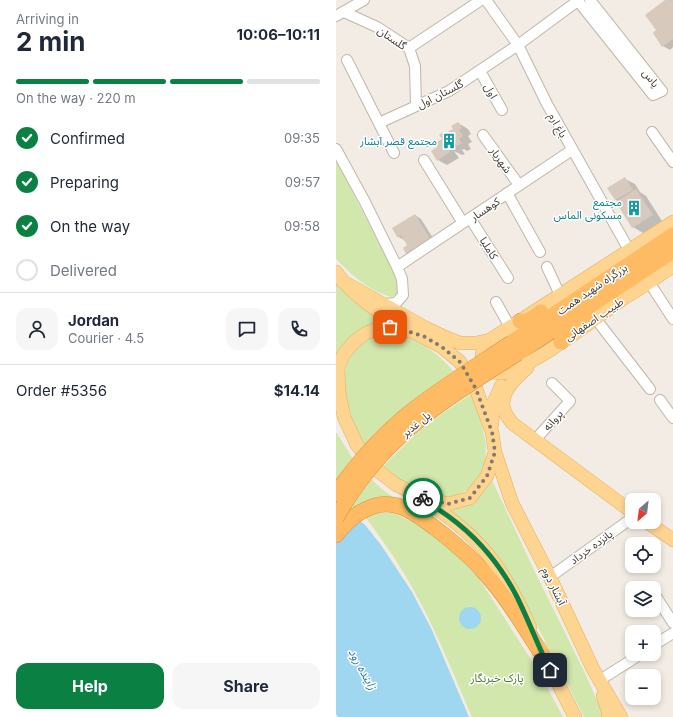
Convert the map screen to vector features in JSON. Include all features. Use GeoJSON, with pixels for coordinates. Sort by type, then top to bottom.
{"type":"FeatureCollection","features":[{"type":"Feature","properties":{"kind":"highway","name":"بزرگراه شهید همت"},"geometry":{"type":"LineString","coordinates":[[514,348],[631,263],[673,235]]}},
{"type":"Feature","properties":{"kind":"highway","name":"بزرگراه شهید همت"},"geometry":{"type":"LineString","coordinates":[[631,263],[673,251]]}},
{"type":"Feature","properties":{"kind":"highway"},"geometry":{"type":"LineString","coordinates":[[515,324],[529,321],[612,268],[631,263]]}},
{"type":"Feature","properties":{"kind":"highway"},"geometry":{"type":"LineString","coordinates":[[561,342],[571,330],[618,295],[631,263]]}},
{"type":"Feature","properties":{"kind":"highway","name":"پل غدیر"},"geometry":{"type":"LineString","coordinates":[[336,493],[368,452],[403,419],[444,388],[514,348]]}},
{"type":"Feature","properties":{"kind":"highway","name":"پل غدیر"},"geometry":{"type":"LineString","coordinates":[[336,518],[358,482],[378,459],[411,427],[514,348]]}},
{"type":"Feature","properties":{"kind":"highway"},"geometry":{"type":"LineString","coordinates":[[336,535],[346,523],[362,512],[377,506],[394,505],[409,510],[420,516],[460,548],[483,570],[504,596],[544,658]]}},
{"type":"Feature","properties":{"kind":"main road"},"geometry":{"type":"LineString","coordinates":[[514,370],[499,373],[488,370],[484,366],[482,360],[483,349],[490,340],[560,295],[631,263],[673,222]]}},
{"type":"Feature","properties":{"kind":"main road","name":"طبیب اصفهانی"},"geometry":{"type":"LineString","coordinates":[[514,370],[561,342],[673,266]]}},
{"type":"Feature","properties":{"kind":"main road"},"geometry":{"type":"LineString","coordinates":[[339,276],[424,327],[445,337],[460,343],[476,343],[490,340]]}},
{"type":"Feature","properties":{"kind":"main road"},"geometry":{"type":"LineString","coordinates":[[339,276],[362,300],[408,330],[425,337],[442,347],[460,362],[476,389],[492,432]]}},
{"type":"Feature","properties":{"kind":"main road"},"geometry":{"type":"LineString","coordinates":[[344,416],[339,392],[338,369],[343,355],[354,342],[366,333],[380,328],[390,327],[408,330]]}},
{"type":"Feature","properties":{"kind":"main road"},"geometry":{"type":"LineString","coordinates":[[541,355],[514,379],[506,392],[503,401],[504,411],[512,423],[625,507]]}},
{"type":"Feature","properties":{"kind":"main road"},"geometry":{"type":"LineString","coordinates":[[492,432],[493,404],[503,381],[514,370]]}},
{"type":"Feature","properties":{"kind":"main road"},"geometry":{"type":"LineString","coordinates":[[336,391],[356,446],[377,470],[395,484],[418,496],[449,517],[487,552],[517,597],[544,658],[575,717]]}},
{"type":"Feature","properties":{"kind":"main road"},"geometry":{"type":"LineString","coordinates":[[492,432],[498,426],[505,424],[535,440]]}},
{"type":"Feature","properties":{"kind":"main road","name":"آبشار دوم"},"geometry":{"type":"LineString","coordinates":[[492,432],[495,452],[512,503],[550,577],[593,668],[622,717]]}},
{"type":"Feature","properties":{"kind":"main road"},"geometry":{"type":"LineString","coordinates":[[418,496],[448,504],[470,498],[487,476],[495,452]]}},
{"type":"Feature","properties":{"kind":"main road"},"geometry":{"type":"LineString","coordinates":[[657,529],[673,540]]}},
{"type":"Feature","properties":{"kind":"main road"},"geometry":{"type":"LineString","coordinates":[[593,668],[608,711],[608,717]]}},
{"type":"Feature","properties":{"kind":"street"},"geometry":{"type":"LineString","coordinates":[[340,14],[364,0]]}},
{"type":"Feature","properties":{"kind":"street"},"geometry":{"type":"LineString","coordinates":[[409,48],[481,0]]}},
{"type":"Feature","properties":{"kind":"street","name":"باغ ارم"},"geometry":{"type":"LineString","coordinates":[[486,0],[518,45],[547,104],[631,263]]}},
{"type":"Feature","properties":{"kind":"street","name":"گلستان اول"},"geometry":{"type":"LineString","coordinates":[[379,124],[449,91],[518,45],[579,0]]}},
{"type":"Feature","properties":{"kind":"street","name":"یاس"},"geometry":{"type":"LineString","coordinates":[[579,0],[653,95],[662,91],[590,0]]}},
{"type":"Feature","properties":{"kind":"street","name":"گلستان"},"geometry":{"type":"LineString","coordinates":[[340,14],[377,27],[409,48],[415,66],[416,106]]}},
{"type":"Feature","properties":{"kind":"street"},"geometry":{"type":"LineString","coordinates":[[347,60],[394,153]]}},
{"type":"Feature","properties":{"kind":"street","name":"اول"},"geometry":{"type":"LineString","coordinates":[[480,71],[502,110]]}},
{"type":"Feature","properties":{"kind":"street"},"geometry":{"type":"LineString","coordinates":[[652,132],[673,162]]}},
{"type":"Feature","properties":{"kind":"street","name":"شهریار"},"geometry":{"type":"LineString","coordinates":[[483,135],[519,185]]}},
{"type":"Feature","properties":{"kind":"street"},"geometry":{"type":"LineString","coordinates":[[336,149],[365,202],[402,279],[404,295],[396,303],[385,304]]}},
{"type":"Feature","properties":{"kind":"street","name":"کوهسار"},"geometry":{"type":"LineString","coordinates":[[397,267],[572,150]]}},
{"type":"Feature","properties":{"kind":"street","name":"کاملیا"},"geometry":{"type":"LineString","coordinates":[[424,160],[508,278]]}},
{"type":"Feature","properties":{"kind":"street"},"geometry":{"type":"LineString","coordinates":[[507,193],[540,252]]}},
{"type":"Feature","properties":{"kind":"street"},"geometry":{"type":"LineString","coordinates":[[547,267],[560,295]]}},
{"type":"Feature","properties":{"kind":"street"},"geometry":{"type":"LineString","coordinates":[[648,282],[673,319]]}},
{"type":"Feature","properties":{"kind":"street"},"geometry":{"type":"LineString","coordinates":[[496,302],[515,324]]}},
{"type":"Feature","properties":{"kind":"street"},"geometry":{"type":"LineString","coordinates":[[595,318],[650,389]]}},
{"type":"Feature","properties":{"kind":"street","name":"پروانه"},"geometry":{"type":"LineString","coordinates":[[535,440],[570,401],[552,383]]}},
{"type":"Feature","properties":{"kind":"street"},"geometry":{"type":"LineString","coordinates":[[660,400],[673,418]]}},
{"type":"Feature","properties":{"kind":"street","name":"پانزده خرداد"},"geometry":{"type":"LineString","coordinates":[[550,577],[625,523]]}},
{"type":"Feature","properties":{"kind":"street"},"geometry":{"type":"LineString","coordinates":[[661,605],[673,623]]}},
{"type":"Feature","properties":{"kind":"street"},"geometry":{"type":"LineString","coordinates":[[661,641],[673,633]]}},
{"type":"Feature","properties":{"kind":"street"},"geometry":{"type":"LineString","coordinates":[[600,680],[630,661]]}},
{"type":"Feature","properties":{"kind":"green space"},"geometry":{"type":"Polygon","coordinates":[[[336,160],[396,277],[398,289],[397,294],[391,297],[361,282],[336,259],[336,160]]]}},
{"type":"Feature","properties":{"kind":"green space"},"geometry":{"type":"Polygon","coordinates":[[[336,283],[356,303],[380,320],[354,334],[340,350],[336,358],[336,283]]]}},
{"type":"Feature","properties":{"kind":"green space"},"geometry":{"type":"Polygon","coordinates":[[[384,333],[398,333],[415,340],[436,354],[453,371],[407,406],[364,446],[349,412],[345,393],[345,374],[347,364],[356,347],[374,336],[384,333]]]}},
{"type":"Feature","properties":{"kind":"green space"},"geometry":{"type":"Polygon","coordinates":[[[471,394],[479,413],[486,444],[485,467],[472,487],[454,497],[435,498],[411,490],[383,466],[416,434],[471,394]]]}},
{"type":"Feature","properties":{"kind":"green space"},"geometry":{"type":"Polygon","coordinates":[[[336,432],[353,459],[336,485],[336,432]]]}},
{"type":"Feature","properties":{"kind":"green space"},"geometry":{"type":"Polygon","coordinates":[[[371,479],[383,490],[399,501],[346,515],[360,493],[371,479]]]}},
{"type":"Feature","properties":{"kind":"green space"},"geometry":{"type":"Polygon","coordinates":[[[492,480],[534,570],[584,671],[603,714],[602,717],[584,717],[522,596],[508,573],[450,511],[464,505],[474,498],[492,480]]]}},
{"type":"Feature","properties":{"kind":"green space","name":"پارک خبرنگار"},"geometry":{"type":"Polygon","coordinates":[[[374,513],[393,513],[418,524],[452,550],[478,577],[539,672],[563,717],[472,717],[440,643],[419,600],[407,578],[366,518],[374,513]]]}},
{"type":"Feature","properties":{"kind":"water","name":"زاینده رود"},"geometry":{"type":"Polygon","coordinates":[[[336,499],[366,526],[381,545],[412,592],[431,628],[469,717],[338,717],[336,714],[336,499]]]}},
{"type":"Feature","properties":{"kind":"water"},"geometry":{"type":"Polygon","coordinates":[[[470,607],[478,610],[481,618],[478,626],[470,629],[462,626],[459,618],[462,610],[470,607]]]}},
{"type":"Feature","properties":{"kind":"building"},"geometry":{"type":"Polygon","coordinates":[[[665,0],[673,0],[673,39],[662,47],[653,33],[656,30],[645,15],[665,0]]]}},
{"type":"Feature","properties":{"kind":"building","name":"مجتمع قصر آبشار"},"geometry":{"type":"Polygon","coordinates":[[[458,122],[462,128],[459,130],[463,136],[459,139],[462,143],[457,146],[455,143],[453,144],[455,148],[451,151],[448,146],[446,147],[450,152],[437,161],[431,151],[437,147],[435,143],[442,139],[439,135],[453,129],[451,126],[458,122]]]}},
{"type":"Feature","properties":{"kind":"building"},"geometry":{"type":"Polygon","coordinates":[[[625,177],[633,190],[615,200],[607,188],[625,177]]]}},
{"type":"Feature","properties":{"kind":"building","name":"مجتمع مسکونی الماس"},"geometry":{"type":"Polygon","coordinates":[[[636,189],[653,215],[632,228],[616,202],[636,189]]]}},
{"type":"Feature","properties":{"kind":"building"},"geometry":{"type":"Polygon","coordinates":[[[415,214],[432,242],[408,257],[403,248],[407,245],[401,235],[397,237],[392,228],[415,214]]]}},
{"type":"Feature","properties":{"kind":"way so far"},"geometry":{"type":"LineString","coordinates":[[390,327],[414,332],[425,337],[442,347],[460,362],[476,389],[492,432],[495,452],[487,476],[470,498],[448,504],[423,498]]}},
{"type":"Feature","properties":{"kind":"place","name":"مجتمع قصر آبشار"},"geometry":{"type":"Point","coordinates":[449,141]}},
{"type":"Feature","properties":{"kind":"place","name":"مجتمع مسکونی الماس"},"geometry":{"type":"Point","coordinates":[634,208]}},
{"type":"Feature","properties":{"kind":"route"},"geometry":{"type":"LineString","coordinates":[[423,498],[418,496],[449,517],[487,552],[517,597],[550,670]]}}]}
